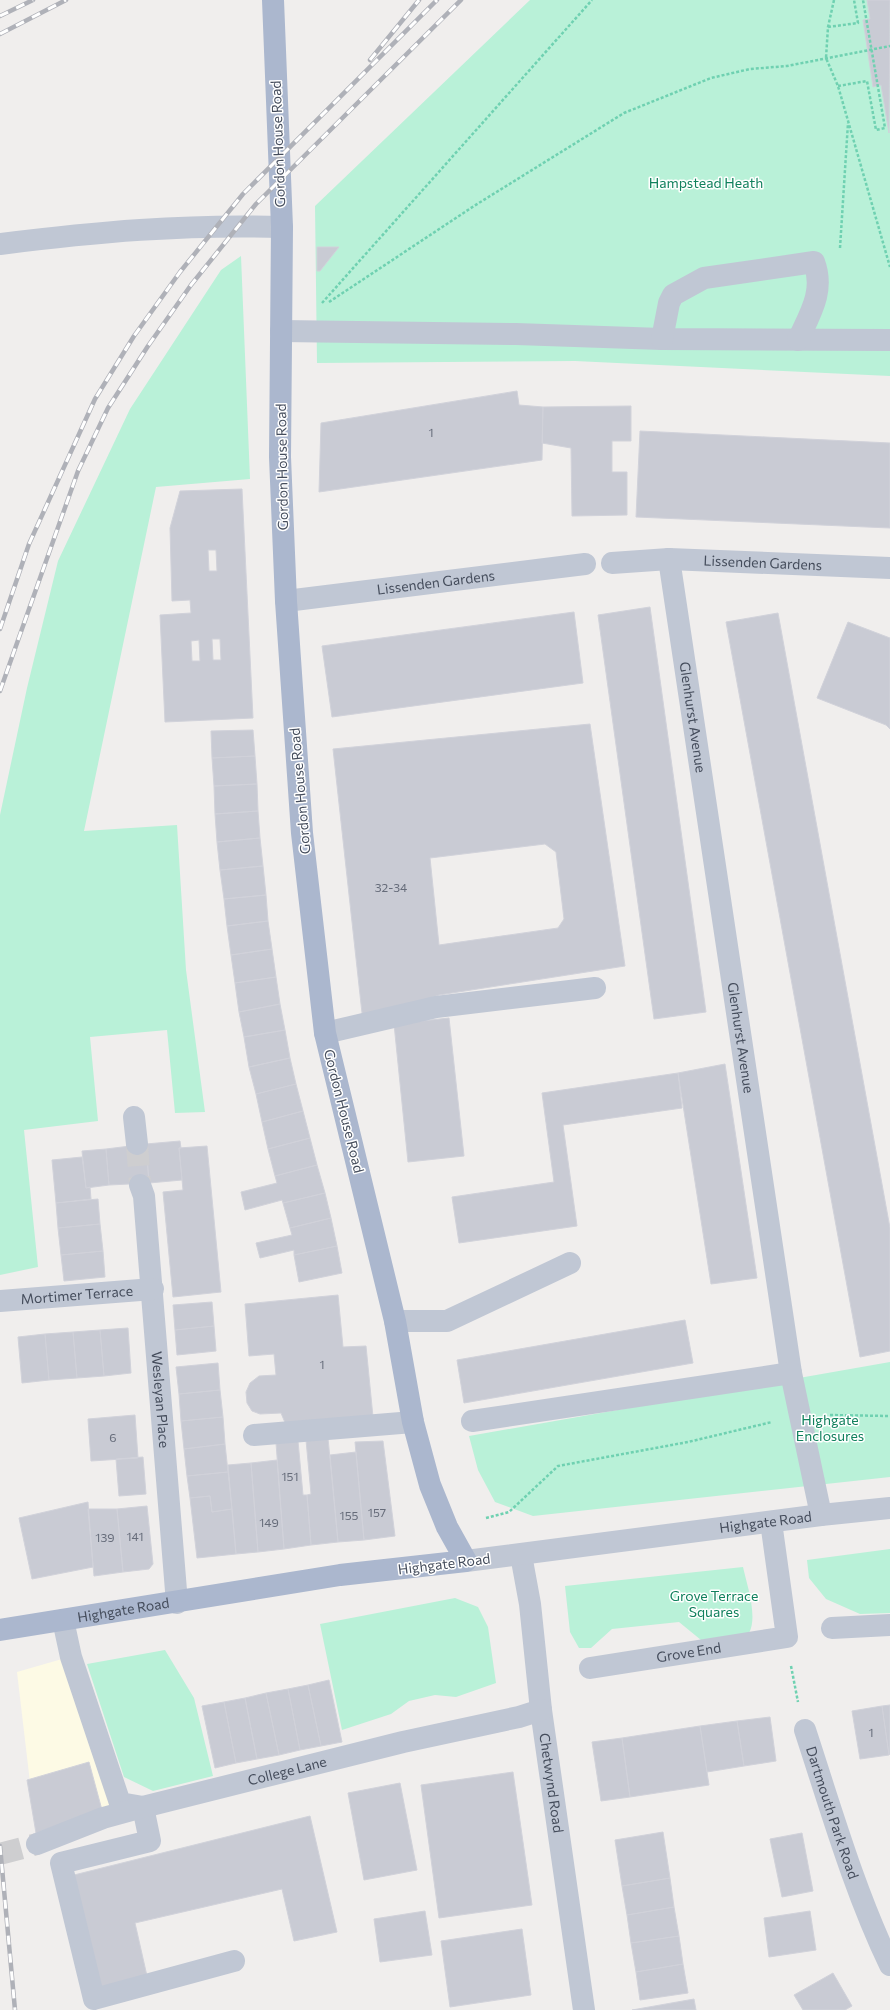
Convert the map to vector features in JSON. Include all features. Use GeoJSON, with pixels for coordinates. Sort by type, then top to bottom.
{"type":"FeatureCollection","features":[{"type":"Feature","properties":{"kind":"main road","name":"Gordon House Road"},"geometry":{"type":"LineString","coordinates":[[273,0],[282,227],[280,457],[286,601],[302,833],[325,1033],[395,1321],[413,1422],[430,1485],[447,1527],[466,1561]]}},
{"type":"Feature","properties":{"kind":"main road","name":"Highgate Road"},"geometry":{"type":"LineString","coordinates":[[0,1630],[178,1603],[340,1576],[466,1561]]}},
{"type":"Feature","properties":{"kind":"street"},"geometry":{"type":"LineString","coordinates":[[0,244],[139,229],[224,226],[282,227]]}},
{"type":"Feature","properties":{"kind":"street"},"geometry":{"type":"LineString","coordinates":[[662,339],[673,295],[704,278],[814,262],[818,274],[814,305],[798,340]]}},
{"type":"Feature","properties":{"kind":"street"},"geometry":{"type":"LineString","coordinates":[[281,321],[508,334],[662,339],[890,340]]}},
{"type":"Feature","properties":{"kind":"street","name":"Lissenden Gardens"},"geometry":{"type":"LineString","coordinates":[[612,562],[669,559],[890,568]]}},
{"type":"Feature","properties":{"kind":"street","name":"Glenhurst Avenue"},"geometry":{"type":"LineString","coordinates":[[669,559],[791,1372],[821,1515]]}},
{"type":"Feature","properties":{"kind":"street","name":"Lissenden Gardens"},"geometry":{"type":"LineString","coordinates":[[286,601],[585,564]]}},
{"type":"Feature","properties":{"kind":"street"},"geometry":{"type":"LineString","coordinates":[[325,1033],[436,1007],[595,988]]}},
{"type":"Feature","properties":{"kind":"street"},"geometry":{"type":"LineString","coordinates":[[134,1117],[137,1144]]}},
{"type":"Feature","properties":{"kind":"street","name":"Wesleyan Place"},"geometry":{"type":"LineString","coordinates":[[142,1190],[153,1290],[178,1603]]}},
{"type":"Feature","properties":{"kind":"street"},"geometry":{"type":"LineString","coordinates":[[395,1321],[447,1320],[570,1263]]}},
{"type":"Feature","properties":{"kind":"street","name":"Mortimer Terrace"},"geometry":{"type":"LineString","coordinates":[[0,1301],[153,1290]]}},
{"type":"Feature","properties":{"kind":"street"},"geometry":{"type":"LineString","coordinates":[[472,1421],[791,1372]]}},
{"type":"Feature","properties":{"kind":"street"},"geometry":{"type":"LineString","coordinates":[[254,1435],[413,1422]]}},
{"type":"Feature","properties":{"kind":"street","name":"Highgate Road"},"geometry":{"type":"LineString","coordinates":[[466,1561],[821,1515],[890,1508]]}},
{"type":"Feature","properties":{"kind":"street","name":"Grove End"},"geometry":{"type":"LineString","coordinates":[[590,1668],[787,1637],[771,1522]]}},
{"type":"Feature","properties":{"kind":"street","name":"Chetwynd Road"},"geometry":{"type":"LineString","coordinates":[[521,1555],[530,1604],[541,1710],[584,2010]]}},
{"type":"Feature","properties":{"kind":"street"},"geometry":{"type":"LineString","coordinates":[[62,1620],[71,1657],[120,1803],[143,1807],[150,1841],[61,1863],[94,1999],[234,1961]]}},
{"type":"Feature","properties":{"kind":"street"},"geometry":{"type":"LineString","coordinates":[[832,1628],[890,1625]]}},
{"type":"Feature","properties":{"kind":"street","name":"College Lane"},"geometry":{"type":"LineString","coordinates":[[37,1844],[103,1818],[143,1807],[403,1742],[541,1710]]}},
{"type":"Feature","properties":{"kind":"street","name":"Dartmouth Park Road"},"geometry":{"type":"LineString","coordinates":[[805,1730],[861,1897],[876,1936],[890,1965]]}},
{"type":"Feature","properties":{"kind":"path"},"geometry":{"type":"LineString","coordinates":[[315,311],[592,0]]}},
{"type":"Feature","properties":{"kind":"path"},"geometry":{"type":"LineString","coordinates":[[834,0],[828,27],[826,58],[838,86],[890,267]]}},
{"type":"Feature","properties":{"kind":"path"},"geometry":{"type":"LineString","coordinates":[[828,27],[858,23],[854,0]]}},
{"type":"Feature","properties":{"kind":"path"},"geometry":{"type":"LineString","coordinates":[[838,86],[867,81],[876,130],[885,128],[863,0]]}},
{"type":"Feature","properties":{"kind":"path"},"geometry":{"type":"LineString","coordinates":[[281,321],[315,311],[474,206],[624,113],[711,78],[750,69],[787,66],[890,46]]}},
{"type":"Feature","properties":{"kind":"path"},"geometry":{"type":"LineString","coordinates":[[814,262],[840,250],[848,120]]}},
{"type":"Feature","properties":{"kind":"path"},"geometry":{"type":"LineString","coordinates":[[486,1518],[509,1512],[558,1466],[688,1442],[800,1415],[890,1416]]}},
{"type":"Feature","properties":{"kind":"path","name":"Dartmouth Park Road"},"geometry":{"type":"LineString","coordinates":[[791,1663],[805,1730]]}},
{"type":"Feature","properties":{"kind":"shaded area"},"geometry":{"type":"Polygon","coordinates":[[[62,1659],[120,1803],[36,1833],[17,1672],[62,1659]]]}},
{"type":"Feature","properties":{"kind":"green space","name":"Hampstead Heath"},"geometry":{"type":"Polygon","coordinates":[[[530,0],[890,0],[890,376],[575,361],[317,363],[315,206],[530,0]]]}},
{"type":"Feature","properties":{"kind":"green space"},"geometry":{"type":"Polygon","coordinates":[[[241,256],[250,479],[156,487],[84,831],[177,825],[186,970],[205,1112],[175,1113],[167,1030],[90,1037],[98,1121],[24,1130],[38,1267],[0,1275],[0,815],[27,688],[58,561],[130,409],[221,270],[241,256]]]}},
{"type":"Feature","properties":{"kind":"green space","name":"Highgate Enclosures"},"geometry":{"type":"Polygon","coordinates":[[[890,1362],[890,1477],[533,1516],[495,1502],[478,1470],[469,1436],[890,1362]]]}},
{"type":"Feature","properties":{"kind":"green space"},"geometry":{"type":"Polygon","coordinates":[[[890,1549],[890,1613],[860,1614],[826,1599],[809,1578],[807,1560],[890,1549]]]}},
{"type":"Feature","properties":{"kind":"green space","name":"Grove Terrace Squares"},"geometry":{"type":"Polygon","coordinates":[[[743,1567],[752,1610],[749,1633],[701,1640],[679,1622],[612,1629],[591,1648],[579,1648],[570,1632],[565,1586],[743,1567]]]}},
{"type":"Feature","properties":{"kind":"green space"},"geometry":{"type":"Polygon","coordinates":[[[455,1598],[478,1607],[488,1627],[496,1683],[456,1697],[435,1695],[409,1701],[391,1714],[342,1730],[320,1624],[455,1598]]]}},
{"type":"Feature","properties":{"kind":"green space"},"geometry":{"type":"Polygon","coordinates":[[[165,1650],[194,1698],[213,1776],[153,1791],[124,1777],[87,1664],[165,1650]]]}},
{"type":"Feature","properties":{"kind":"building"},"geometry":{"type":"Polygon","coordinates":[[[867,0],[890,0],[889,133],[881,85],[873,87],[863,20],[870,19],[867,0]]]}},
{"type":"Feature","properties":{"kind":"building"},"geometry":{"type":"Polygon","coordinates":[[[317,247],[339,247],[320,271],[317,271],[317,247]]]}},
{"type":"Feature","properties":{"kind":"building"},"geometry":{"type":"Polygon","coordinates":[[[517,391],[519,405],[543,407],[542,460],[319,492],[321,423],[517,391]]]}},
{"type":"Feature","properties":{"kind":"building"},"geometry":{"type":"Polygon","coordinates":[[[631,406],[631,441],[612,441],[612,472],[627,472],[627,515],[572,516],[571,448],[542,443],[543,407],[631,406]]]}},
{"type":"Feature","properties":{"kind":"building"},"geometry":{"type":"Polygon","coordinates":[[[640,431],[890,443],[890,528],[636,517],[640,431]]]}},
{"type":"Feature","properties":{"kind":"building"},"geometry":{"type":"Polygon","coordinates":[[[242,489],[253,718],[165,722],[160,615],[191,613],[190,600],[172,601],[170,528],[180,491],[242,489]],[[208,550],[209,571],[217,571],[216,550],[208,550]],[[212,639],[213,660],[221,660],[220,639],[212,639]],[[199,640],[191,641],[192,661],[200,661],[199,640]]]}},
{"type":"Feature","properties":{"kind":"building"},"geometry":{"type":"Polygon","coordinates":[[[650,607],[706,1012],[654,1019],[598,615],[650,607]]]}},
{"type":"Feature","properties":{"kind":"building"},"geometry":{"type":"Polygon","coordinates":[[[574,612],[583,683],[332,717],[322,646],[574,612]]]}},
{"type":"Feature","properties":{"kind":"building"},"geometry":{"type":"Polygon","coordinates":[[[778,613],[890,1228],[890,1351],[860,1357],[726,622],[778,613]]]}},
{"type":"Feature","properties":{"kind":"building"},"geometry":{"type":"Polygon","coordinates":[[[848,622],[890,638],[890,729],[886,725],[817,698],[848,622]]]}},
{"type":"Feature","properties":{"kind":"building"},"geometry":{"type":"Polygon","coordinates":[[[590,724],[625,966],[439,995],[363,1022],[333,749],[590,724]],[[545,844],[430,858],[439,945],[558,928],[564,919],[556,852],[545,844]]]}},
{"type":"Feature","properties":{"kind":"building"},"geometry":{"type":"Polygon","coordinates":[[[253,730],[255,756],[212,758],[211,731],[253,730]]]}},
{"type":"Feature","properties":{"kind":"building"},"geometry":{"type":"Polygon","coordinates":[[[255,756],[257,784],[214,786],[212,758],[255,756]]]}},
{"type":"Feature","properties":{"kind":"building"},"geometry":{"type":"Polygon","coordinates":[[[257,784],[258,811],[215,814],[214,786],[257,784]]]}},
{"type":"Feature","properties":{"kind":"building"},"geometry":{"type":"Polygon","coordinates":[[[258,811],[260,838],[217,842],[215,814],[258,811]]]}},
{"type":"Feature","properties":{"kind":"building"},"geometry":{"type":"Polygon","coordinates":[[[260,838],[263,866],[220,870],[217,842],[260,838]]]}},
{"type":"Feature","properties":{"kind":"building"},"geometry":{"type":"Polygon","coordinates":[[[263,866],[266,895],[224,899],[220,870],[263,866]]]}},
{"type":"Feature","properties":{"kind":"building"},"geometry":{"type":"Polygon","coordinates":[[[266,895],[268,921],[227,926],[224,899],[266,895]]]}},
{"type":"Feature","properties":{"kind":"building"},"geometry":{"type":"Polygon","coordinates":[[[268,921],[272,949],[231,955],[227,926],[268,921]]]}},
{"type":"Feature","properties":{"kind":"building"},"geometry":{"type":"Polygon","coordinates":[[[272,949],[276,977],[235,983],[231,955],[272,949]]]}},
{"type":"Feature","properties":{"kind":"building"},"geometry":{"type":"Polygon","coordinates":[[[276,977],[280,1004],[239,1012],[235,983],[276,977]]]}},
{"type":"Feature","properties":{"kind":"building"},"geometry":{"type":"Polygon","coordinates":[[[280,1004],[285,1030],[244,1037],[239,1012],[280,1004]]]}},
{"type":"Feature","properties":{"kind":"building"},"geometry":{"type":"Polygon","coordinates":[[[449,1018],[464,1156],[408,1162],[394,1024],[449,1018]]]}},
{"type":"Feature","properties":{"kind":"building"},"geometry":{"type":"Polygon","coordinates":[[[285,1030],[290,1058],[249,1067],[244,1037],[285,1030]]]}},
{"type":"Feature","properties":{"kind":"building"},"geometry":{"type":"Polygon","coordinates":[[[290,1058],[296,1084],[256,1094],[249,1067],[290,1058]]]}},
{"type":"Feature","properties":{"kind":"building"},"geometry":{"type":"Polygon","coordinates":[[[725,1064],[757,1278],[711,1284],[678,1073],[725,1064]]]}},
{"type":"Feature","properties":{"kind":"building"},"geometry":{"type":"Polygon","coordinates":[[[678,1073],[682,1108],[563,1125],[577,1226],[459,1243],[452,1197],[554,1182],[542,1093],[678,1073]]]}},
{"type":"Feature","properties":{"kind":"building"},"geometry":{"type":"Polygon","coordinates":[[[296,1084],[303,1111],[262,1122],[256,1094],[296,1084]]]}},
{"type":"Feature","properties":{"kind":"building"},"geometry":{"type":"Polygon","coordinates":[[[303,1111],[310,1138],[268,1149],[262,1122],[303,1111]]]}},
{"type":"Feature","properties":{"kind":"building"},"geometry":{"type":"Polygon","coordinates":[[[310,1138],[317,1165],[275,1176],[268,1149],[310,1138]]]}},
{"type":"Feature","properties":{"kind":"building"},"geometry":{"type":"Polygon","coordinates":[[[180,1141],[181,1148],[179,1148],[182,1180],[149,1183],[146,1144],[180,1141]]]}},
{"type":"Feature","properties":{"kind":"building"},"geometry":{"type":"Polygon","coordinates":[[[146,1144],[149,1183],[109,1185],[106,1149],[146,1144]]]}},
{"type":"Feature","properties":{"kind":"building"},"geometry":{"type":"Polygon","coordinates":[[[207,1146],[221,1292],[173,1297],[163,1192],[183,1190],[179,1148],[207,1146]]]}},
{"type":"Feature","properties":{"kind":"building"},"geometry":{"type":"Polygon","coordinates":[[[106,1149],[109,1185],[86,1188],[82,1151],[106,1149]]]}},
{"type":"Feature","properties":{"kind":"building"},"geometry":{"type":"Polygon","coordinates":[[[82,1157],[86,1188],[90,1187],[91,1199],[56,1203],[52,1160],[82,1157]]]}},
{"type":"Feature","properties":{"kind":"building"},"geometry":{"type":"Polygon","coordinates":[[[317,1165],[325,1193],[283,1203],[282,1200],[245,1210],[241,1192],[277,1183],[275,1176],[317,1165]]]}},
{"type":"Feature","properties":{"kind":"building"},"geometry":{"type":"Polygon","coordinates":[[[325,1193],[331,1218],[290,1228],[283,1203],[325,1193]]]}},
{"type":"Feature","properties":{"kind":"building"},"geometry":{"type":"Polygon","coordinates":[[[98,1199],[100,1224],[58,1228],[56,1203],[98,1199]]]}},
{"type":"Feature","properties":{"kind":"building"},"geometry":{"type":"Polygon","coordinates":[[[331,1218],[337,1246],[294,1255],[294,1250],[260,1258],[256,1243],[292,1235],[290,1228],[331,1218]]]}},
{"type":"Feature","properties":{"kind":"building"},"geometry":{"type":"Polygon","coordinates":[[[100,1224],[103,1251],[61,1255],[58,1228],[100,1224]]]}},
{"type":"Feature","properties":{"kind":"building"},"geometry":{"type":"Polygon","coordinates":[[[337,1246],[342,1273],[299,1282],[294,1255],[337,1246]]]}},
{"type":"Feature","properties":{"kind":"building"},"geometry":{"type":"Polygon","coordinates":[[[103,1251],[105,1277],[64,1281],[61,1255],[103,1251]]]}},
{"type":"Feature","properties":{"kind":"building"},"geometry":{"type":"Polygon","coordinates":[[[338,1295],[343,1347],[366,1346],[373,1417],[286,1425],[281,1413],[260,1414],[252,1411],[247,1403],[246,1392],[250,1383],[259,1376],[276,1375],[274,1354],[249,1356],[245,1304],[338,1295]]]}},
{"type":"Feature","properties":{"kind":"building"},"geometry":{"type":"Polygon","coordinates":[[[212,1302],[214,1326],[175,1330],[173,1305],[212,1302]]]}},
{"type":"Feature","properties":{"kind":"building"},"geometry":{"type":"Polygon","coordinates":[[[685,1320],[693,1363],[464,1403],[457,1360],[685,1320]]]}},
{"type":"Feature","properties":{"kind":"building"},"geometry":{"type":"Polygon","coordinates":[[[214,1326],[216,1351],[177,1355],[175,1330],[214,1326]]]}},
{"type":"Feature","properties":{"kind":"building"},"geometry":{"type":"Polygon","coordinates":[[[128,1328],[131,1373],[104,1376],[100,1330],[128,1328]]]}},
{"type":"Feature","properties":{"kind":"building"},"geometry":{"type":"Polygon","coordinates":[[[100,1330],[104,1376],[77,1378],[73,1332],[100,1330]]]}},
{"type":"Feature","properties":{"kind":"building"},"geometry":{"type":"Polygon","coordinates":[[[73,1332],[77,1378],[49,1380],[45,1334],[73,1332]]]}},
{"type":"Feature","properties":{"kind":"building"},"geometry":{"type":"Polygon","coordinates":[[[45,1334],[49,1380],[22,1383],[18,1337],[45,1334]]]}},
{"type":"Feature","properties":{"kind":"building"},"geometry":{"type":"Polygon","coordinates":[[[218,1363],[220,1390],[179,1394],[176,1367],[218,1363]]]}},
{"type":"Feature","properties":{"kind":"building"},"geometry":{"type":"Polygon","coordinates":[[[220,1390],[223,1417],[181,1421],[179,1394],[220,1390]]]}},
{"type":"Feature","properties":{"kind":"building"},"geometry":{"type":"Polygon","coordinates":[[[135,1415],[138,1458],[91,1461],[88,1419],[135,1415]]]}},
{"type":"Feature","properties":{"kind":"building"},"geometry":{"type":"Polygon","coordinates":[[[223,1417],[225,1444],[184,1449],[181,1421],[223,1417]]]}},
{"type":"Feature","properties":{"kind":"building"},"geometry":{"type":"Polygon","coordinates":[[[328,1438],[338,1542],[311,1545],[307,1495],[311,1494],[306,1440],[328,1438]]]}},
{"type":"Feature","properties":{"kind":"building"},"geometry":{"type":"Polygon","coordinates":[[[298,1441],[303,1495],[307,1495],[311,1545],[284,1549],[276,1443],[298,1441]]]}},
{"type":"Feature","properties":{"kind":"building"},"geometry":{"type":"Polygon","coordinates":[[[383,1441],[395,1536],[364,1540],[355,1442],[383,1441]]]}},
{"type":"Feature","properties":{"kind":"building"},"geometry":{"type":"Polygon","coordinates":[[[225,1444],[228,1472],[187,1476],[184,1449],[225,1444]]]}},
{"type":"Feature","properties":{"kind":"building"},"geometry":{"type":"Polygon","coordinates":[[[356,1452],[364,1540],[338,1542],[330,1455],[356,1452]]]}},
{"type":"Feature","properties":{"kind":"building"},"geometry":{"type":"Polygon","coordinates":[[[143,1457],[146,1494],[119,1496],[116,1459],[143,1457]]]}},
{"type":"Feature","properties":{"kind":"building"},"geometry":{"type":"Polygon","coordinates":[[[277,1460],[284,1549],[258,1552],[251,1463],[277,1460]]]}},
{"type":"Feature","properties":{"kind":"building"},"geometry":{"type":"Polygon","coordinates":[[[251,1463],[258,1552],[236,1554],[228,1465],[251,1463]]]}},
{"type":"Feature","properties":{"kind":"building"},"geometry":{"type":"Polygon","coordinates":[[[228,1472],[232,1509],[212,1512],[210,1496],[190,1498],[187,1476],[228,1472]]]}},
{"type":"Feature","properties":{"kind":"building"},"geometry":{"type":"Polygon","coordinates":[[[210,1496],[212,1512],[232,1509],[236,1554],[197,1558],[190,1498],[210,1496]]]}},
{"type":"Feature","properties":{"kind":"building"},"geometry":{"type":"Polygon","coordinates":[[[88,1502],[93,1567],[32,1579],[19,1518],[88,1502]]]}},
{"type":"Feature","properties":{"kind":"building"},"geometry":{"type":"Polygon","coordinates":[[[147,1506],[153,1564],[149,1569],[123,1572],[117,1509],[147,1506]]]}},
{"type":"Feature","properties":{"kind":"building"},"geometry":{"type":"Polygon","coordinates":[[[88,1509],[117,1509],[123,1572],[94,1576],[88,1509]]]}},
{"type":"Feature","properties":{"kind":"building"},"geometry":{"type":"Polygon","coordinates":[[[329,1680],[342,1742],[321,1746],[308,1685],[329,1680]]]}},
{"type":"Feature","properties":{"kind":"building"},"geometry":{"type":"Polygon","coordinates":[[[308,1685],[321,1746],[300,1750],[288,1689],[308,1685]]]}},
{"type":"Feature","properties":{"kind":"building"},"geometry":{"type":"Polygon","coordinates":[[[288,1689],[300,1750],[279,1755],[266,1693],[288,1689]]]}},
{"type":"Feature","properties":{"kind":"building"},"geometry":{"type":"Polygon","coordinates":[[[266,1693],[279,1755],[257,1759],[245,1698],[266,1693]]]}},
{"type":"Feature","properties":{"kind":"building"},"geometry":{"type":"Polygon","coordinates":[[[245,1698],[257,1759],[236,1763],[224,1702],[245,1698]]]}},
{"type":"Feature","properties":{"kind":"building"},"geometry":{"type":"Polygon","coordinates":[[[224,1702],[236,1763],[215,1768],[202,1706],[224,1702]]]}},
{"type":"Feature","properties":{"kind":"building"},"geometry":{"type":"Polygon","coordinates":[[[890,1705],[890,1754],[889,1755],[882,1706],[890,1705]]]}},
{"type":"Feature","properties":{"kind":"building"},"geometry":{"type":"Polygon","coordinates":[[[882,1706],[889,1755],[860,1759],[852,1711],[882,1706]]]}},
{"type":"Feature","properties":{"kind":"building"},"geometry":{"type":"Polygon","coordinates":[[[770,1717],[776,1761],[744,1766],[737,1721],[770,1717]]]}},
{"type":"Feature","properties":{"kind":"building"},"geometry":{"type":"Polygon","coordinates":[[[737,1721],[744,1766],[707,1772],[700,1726],[737,1721]]]}},
{"type":"Feature","properties":{"kind":"building"},"geometry":{"type":"Polygon","coordinates":[[[700,1726],[709,1785],[630,1797],[622,1738],[700,1726]]]}},
{"type":"Feature","properties":{"kind":"building"},"geometry":{"type":"Polygon","coordinates":[[[622,1738],[630,1797],[601,1801],[592,1742],[622,1738]]]}},
{"type":"Feature","properties":{"kind":"building"},"geometry":{"type":"Polygon","coordinates":[[[89,1762],[102,1810],[36,1833],[27,1780],[89,1762]]]}},
{"type":"Feature","properties":{"kind":"building"},"geometry":{"type":"Polygon","coordinates":[[[513,1772],[532,1905],[439,1918],[421,1785],[513,1772]]]}},
{"type":"Feature","properties":{"kind":"building"},"geometry":{"type":"Polygon","coordinates":[[[400,1783],[417,1870],[364,1880],[348,1793],[400,1783]]]}},
{"type":"Feature","properties":{"kind":"building"},"geometry":{"type":"Polygon","coordinates":[[[310,1816],[337,1932],[294,1941],[282,1889],[135,1923],[147,1976],[99,1987],[74,1875],[310,1816]]]}},
{"type":"Feature","properties":{"kind":"building"},"geometry":{"type":"Polygon","coordinates":[[[663,1832],[670,1878],[622,1886],[615,1840],[663,1832]]]}},
{"type":"Feature","properties":{"kind":"building"},"geometry":{"type":"Polygon","coordinates":[[[802,1833],[813,1891],[782,1897],[770,1839],[802,1833]]]}},
{"type":"Feature","properties":{"kind":"building"},"geometry":{"type":"Polygon","coordinates":[[[670,1878],[674,1907],[627,1915],[622,1886],[670,1878]]]}},
{"type":"Feature","properties":{"kind":"building"},"geometry":{"type":"Polygon","coordinates":[[[674,1907],[679,1936],[631,1943],[627,1915],[674,1907]]]}},
{"type":"Feature","properties":{"kind":"building"},"geometry":{"type":"Polygon","coordinates":[[[425,1911],[432,1955],[380,1962],[374,1919],[425,1911]]]}},
{"type":"Feature","properties":{"kind":"building"},"geometry":{"type":"Polygon","coordinates":[[[810,1911],[816,1950],[769,1957],[764,1918],[810,1911]]]}},
{"type":"Feature","properties":{"kind":"building"},"geometry":{"type":"Polygon","coordinates":[[[522,1929],[531,1995],[450,2007],[441,1941],[522,1929]]]}},
{"type":"Feature","properties":{"kind":"building"},"geometry":{"type":"Polygon","coordinates":[[[679,1936],[683,1964],[636,1972],[631,1943],[679,1936]]]}},
{"type":"Feature","properties":{"kind":"building"},"geometry":{"type":"Polygon","coordinates":[[[683,1964],[688,1993],[640,2000],[636,1972],[683,1964]]]}},
{"type":"Feature","properties":{"kind":"building"},"geometry":{"type":"Polygon","coordinates":[[[833,1973],[852,2006],[845,2010],[803,2010],[794,1995],[833,1973]]]}},
{"type":"Feature","properties":{"kind":"building"},"geometry":{"type":"Polygon","coordinates":[[[694,1999],[696,2010],[632,2010],[694,1999]]]}},
{"type":"Feature","properties":{"kind":"tunnel"},"geometry":{"type":"LineString","coordinates":[[137,1144],[140,1185]]}},
{"type":"Feature","properties":{"kind":"tunnel"},"geometry":{"type":"LineString","coordinates":[[0,1854],[37,1844]]}},
{"type":"Feature","properties":{"kind":"railway"},"geometry":{"type":"LineString","coordinates":[[0,16],[33,0]]}},
{"type":"Feature","properties":{"kind":"railway"},"geometry":{"type":"LineString","coordinates":[[0,34],[66,0]]}},
{"type":"Feature","properties":{"kind":"railway"},"geometry":{"type":"LineString","coordinates":[[370,60],[419,0]]}},
{"type":"Feature","properties":{"kind":"railway"},"geometry":{"type":"LineString","coordinates":[[0,629],[29,544],[95,399],[134,336],[180,272],[243,194],[437,0]]}},
{"type":"Feature","properties":{"kind":"railway"},"geometry":{"type":"LineString","coordinates":[[0,691],[78,471],[108,408],[148,346],[191,285],[256,204],[461,0]]}},
{"type":"Feature","properties":{"kind":"railway"},"geometry":{"type":"LineString","coordinates":[[0,1846],[15,2010]]}}]}
